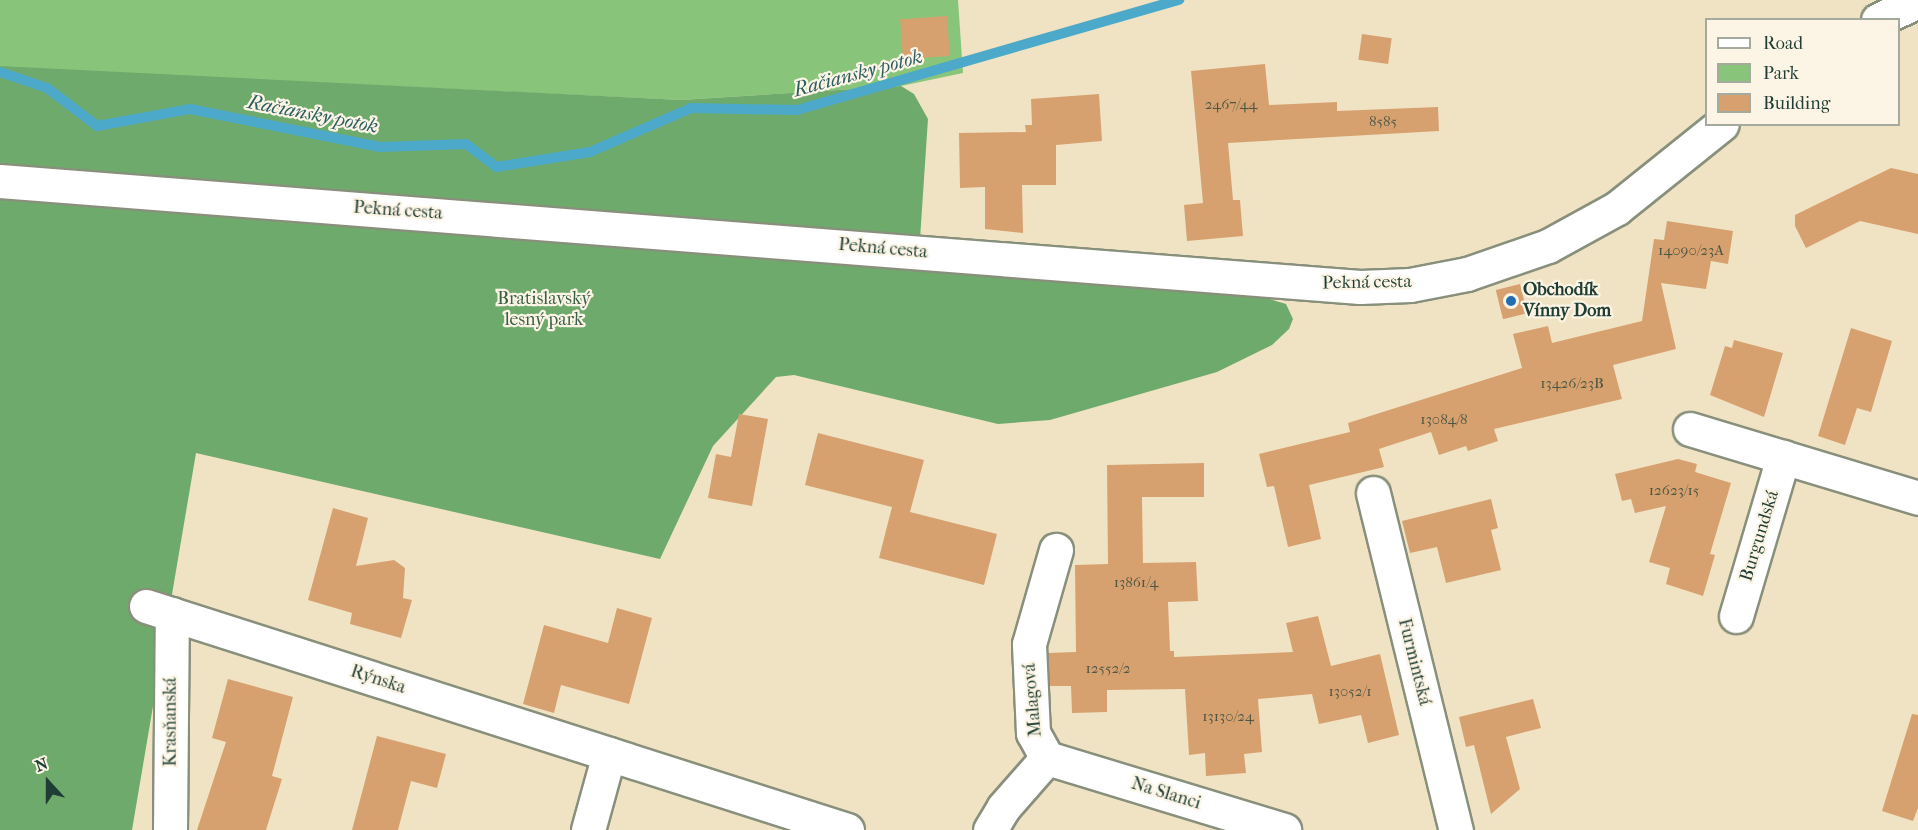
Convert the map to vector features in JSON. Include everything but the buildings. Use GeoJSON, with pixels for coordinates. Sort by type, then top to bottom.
{"type":"FeatureCollection","features":[{"type":"Feature","properties":{"kind":"street"},"geometry":{"type":"LineString","coordinates":[[1882,18],[1918,1]]}},
{"type":"Feature","properties":{"kind":"street","name":"Pekná cesta"},"geometry":{"type":"LineString","coordinates":[[0,181],[1360,287],[1410,285],[1467,274],[1548,246],[1617,208],[1720,126]]}},
{"type":"Feature","properties":{"kind":"street"},"geometry":{"type":"LineString","coordinates":[[1690,429],[1918,498]]}},
{"type":"Feature","properties":{"kind":"street","name":"Burgundská"},"geometry":{"type":"LineString","coordinates":[[1736,616],[1783,457]]}},
{"type":"Feature","properties":{"kind":"street","name":"Furmintská"},"geometry":{"type":"LineString","coordinates":[[1373,494],[1456,830]]}},
{"type":"Feature","properties":{"kind":"street","name":"Malagová"},"geometry":{"type":"LineString","coordinates":[[990,830],[1003,808],[1047,758],[1033,733],[1029,644],[1056,550]]}},
{"type":"Feature","properties":{"kind":"street","name":"Rýnska"},"geometry":{"type":"LineString","coordinates":[[159,610],[847,830]]}},
{"type":"Feature","properties":{"kind":"street","name":"Krasňanská"},"geometry":{"type":"LineString","coordinates":[[159,610],[170,830]]}},
{"type":"Feature","properties":{"kind":"street"},"geometry":{"type":"LineString","coordinates":[[588,830],[609,754]]}},
{"type":"Feature","properties":{"kind":"street","name":"Na Slanci"},"geometry":{"type":"LineString","coordinates":[[1047,758],[1284,830]]}},
{"type":"Feature","properties":{"kind":"green space"},"geometry":{"type":"Polygon","coordinates":[[[0,0],[958,0],[963,73],[901,86],[681,100],[8,68],[0,66],[0,0]]]}},
{"type":"Feature","properties":{"kind":"green space","name":"Bratislavský lesný park"},"geometry":{"type":"Polygon","coordinates":[[[0,66],[681,100],[901,86],[914,94],[928,119],[920,239],[960,270],[1039,280],[1243,291],[1286,304],[1293,319],[1289,329],[1272,345],[1217,372],[1050,420],[998,424],[794,375],[776,377],[713,446],[660,559],[196,453],[132,830],[0,830],[0,66]]]}},
{"type":"Feature","properties":{"kind":"waterway","name":"Račiansky potok"},"geometry":{"type":"LineString","coordinates":[[0,72],[47,88],[97,126],[190,109],[380,147],[466,144],[496,167],[590,152],[691,108],[797,110],[1179,0]]}},
{"type":"Feature","properties":{"kind":"place","name":"Obchodík Vínny Dom"},"geometry":{"type":"Point","coordinates":[1511,301]}}]}
